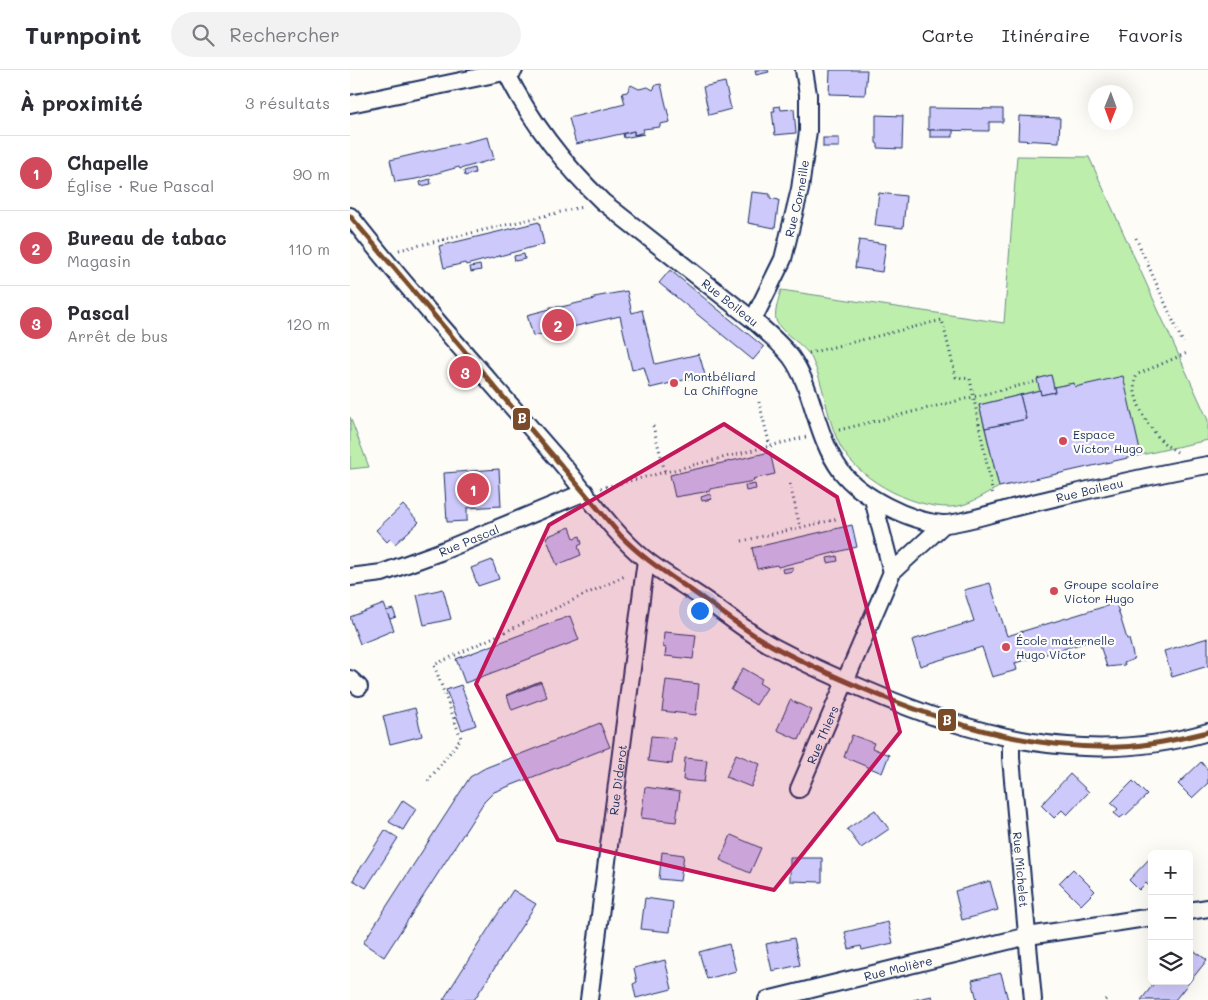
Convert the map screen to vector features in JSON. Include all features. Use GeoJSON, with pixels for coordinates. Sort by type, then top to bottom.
{"type":"FeatureCollection","features":[{"type":"Feature","properties":{"kind":"street","name":"Rue Corneille"},"geometry":{"type":"LineString","coordinates":[[753,320],[784,259],[800,189],[808,131],[808,94],[804,70]]}},
{"type":"Feature","properties":{"kind":"street","name":"Rue Boileau"},"geometry":{"type":"LineString","coordinates":[[510,71],[518,96],[581,182],[603,202],[753,320],[774,338],[791,358],[806,391],[820,434],[841,471],[873,500],[905,514],[944,524],[1208,465]]}},
{"type":"Feature","properties":{"kind":"street"},"geometry":{"type":"LineString","coordinates":[[350,104],[481,73],[510,71]]}},
{"type":"Feature","properties":{"kind":"street"},"geometry":{"type":"LineString","coordinates":[[350,216],[380,254],[621,536],[646,560],[773,647],[845,681],[934,717],[1011,739],[1059,747],[1109,749],[1151,746],[1208,732]]}},
{"type":"Feature","properties":{"kind":"street","name":"Rue Pascal"},"geometry":{"type":"LineString","coordinates":[[350,577],[382,573],[440,552],[585,492]]}},
{"type":"Feature","properties":{"kind":"street"},"geometry":{"type":"LineString","coordinates":[[873,500],[892,572]]}},
{"type":"Feature","properties":{"kind":"street","name":"Rue Boileau"},"geometry":{"type":"LineString","coordinates":[[845,681],[892,572],[944,524]]}},
{"type":"Feature","properties":{"kind":"street","name":"Rue Diderot"},"geometry":{"type":"LineString","coordinates":[[589,1000],[646,560]]}},
{"type":"Feature","properties":{"kind":"street","name":"Rue Thiers"},"geometry":{"type":"LineString","coordinates":[[799,789],[845,681]]}},
{"type":"Feature","properties":{"kind":"street","name":"Rue Michelet"},"geometry":{"type":"LineString","coordinates":[[1011,739],[1011,758],[1033,1000]]}},
{"type":"Feature","properties":{"kind":"street"},"geometry":{"type":"LineString","coordinates":[[1193,910],[1208,908]]}},
{"type":"Feature","properties":{"kind":"street","name":"Rue Molière"},"geometry":{"type":"LineString","coordinates":[[767,1000],[1028,936],[1148,918]]}},
{"type":"Feature","properties":{"kind":"path"},"geometry":{"type":"LineString","coordinates":[[380,254],[603,202]]}},
{"type":"Feature","properties":{"kind":"path"},"geometry":{"type":"LineString","coordinates":[[1136,238],[1183,343]]}},
{"type":"Feature","properties":{"kind":"path"},"geometry":{"type":"LineString","coordinates":[[791,358],[942,320],[956,377],[970,379],[994,497]]}},
{"type":"Feature","properties":{"kind":"path"},"geometry":{"type":"LineString","coordinates":[[1188,353],[1138,374],[1134,379],[1133,386],[1138,405],[1163,443],[1178,453],[1189,468]]}},
{"type":"Feature","properties":{"kind":"path"},"geometry":{"type":"LineString","coordinates":[[585,492],[1038,382]]}},
{"type":"Feature","properties":{"kind":"path"},"geometry":{"type":"LineString","coordinates":[[759,402],[770,446]]}},
{"type":"Feature","properties":{"kind":"path"},"geometry":{"type":"LineString","coordinates":[[653,426],[664,472]]}},
{"type":"Feature","properties":{"kind":"path"},"geometry":{"type":"LineString","coordinates":[[790,484],[800,527]]}},
{"type":"Feature","properties":{"kind":"path"},"geometry":{"type":"LineString","coordinates":[[742,541],[837,519]]}},
{"type":"Feature","properties":{"kind":"path"},"geometry":{"type":"LineString","coordinates":[[428,781],[461,738],[434,665],[631,573]]}},
{"type":"Feature","properties":{"kind":"highlighted area"},"geometry":{"type":"Polygon","coordinates":[[[724,424],[837,497],[900,732],[774,890],[558,840],[476,684],[549,525],[724,424]]]}},
{"type":"Feature","properties":{"kind":"green space"},"geometry":{"type":"Polygon","coordinates":[[[1017,156],[1089,157],[1208,420],[1208,440],[1141,455],[1075,387],[1074,383],[1054,387],[1051,375],[1037,379],[1040,390],[979,405],[999,487],[963,505],[950,507],[935,506],[918,502],[884,488],[856,466],[845,453],[833,429],[812,359],[804,348],[778,325],[776,320],[776,309],[781,290],[1004,323],[1017,156]]]}},
{"type":"Feature","properties":{"kind":"green space"},"geometry":{"type":"Polygon","coordinates":[[[350,417],[369,467],[350,469],[350,417]]]}},
{"type":"Feature","properties":{"kind":"building"},"geometry":{"type":"Polygon","coordinates":[[[755,70],[768,70],[769,72],[756,75],[755,70]]]}},
{"type":"Feature","properties":{"kind":"building"},"geometry":{"type":"Polygon","coordinates":[[[830,70],[867,70],[865,95],[829,94],[830,70]]]}},
{"type":"Feature","properties":{"kind":"building"},"geometry":{"type":"Polygon","coordinates":[[[725,82],[731,109],[709,115],[703,87],[725,82]]]}},
{"type":"Feature","properties":{"kind":"building"},"geometry":{"type":"Polygon","coordinates":[[[661,84],[670,122],[660,124],[660,127],[643,129],[644,132],[634,135],[634,131],[576,144],[569,118],[625,104],[622,93],[627,92],[631,85],[639,89],[648,87],[653,90],[656,85],[661,84]]]}},
{"type":"Feature","properties":{"kind":"building"},"geometry":{"type":"Polygon","coordinates":[[[780,106],[781,110],[794,109],[796,133],[775,135],[772,111],[775,111],[774,107],[780,106]]]}},
{"type":"Feature","properties":{"kind":"building"},"geometry":{"type":"Polygon","coordinates":[[[928,108],[1003,109],[1003,122],[989,122],[989,131],[928,130],[928,108]]]}},
{"type":"Feature","properties":{"kind":"building"},"geometry":{"type":"Polygon","coordinates":[[[876,115],[903,116],[902,149],[878,148],[876,143],[876,115]]]}},
{"type":"Feature","properties":{"kind":"building"},"geometry":{"type":"Polygon","coordinates":[[[1019,116],[1060,118],[1059,142],[1018,140],[1019,116]]]}},
{"type":"Feature","properties":{"kind":"building"},"geometry":{"type":"Polygon","coordinates":[[[930,130],[953,130],[953,137],[930,137],[930,130]]]}},
{"type":"Feature","properties":{"kind":"building"},"geometry":{"type":"Polygon","coordinates":[[[634,131],[634,135],[644,134],[624,138],[623,134],[634,131]]]}},
{"type":"Feature","properties":{"kind":"building"},"geometry":{"type":"Polygon","coordinates":[[[488,137],[494,159],[460,169],[459,167],[416,179],[395,182],[390,160],[488,137]]]}},
{"type":"Feature","properties":{"kind":"building"},"geometry":{"type":"Polygon","coordinates":[[[823,138],[839,138],[839,147],[823,147],[823,138]]]}},
{"type":"Feature","properties":{"kind":"building"},"geometry":{"type":"Polygon","coordinates":[[[474,168],[475,173],[465,176],[464,171],[474,168]]]}},
{"type":"Feature","properties":{"kind":"building"},"geometry":{"type":"Polygon","coordinates":[[[430,179],[431,184],[421,186],[420,182],[430,179]]]}},
{"type":"Feature","properties":{"kind":"building"},"geometry":{"type":"Polygon","coordinates":[[[752,192],[770,194],[770,198],[779,200],[775,228],[748,223],[752,192]]]}},
{"type":"Feature","properties":{"kind":"building"},"geometry":{"type":"Polygon","coordinates":[[[879,193],[906,196],[903,228],[875,225],[879,193]]]}},
{"type":"Feature","properties":{"kind":"building"},"geometry":{"type":"Polygon","coordinates":[[[539,222],[544,244],[466,265],[465,263],[444,268],[439,246],[539,222]]]}},
{"type":"Feature","properties":{"kind":"building"},"geometry":{"type":"Polygon","coordinates":[[[859,240],[886,244],[882,272],[855,268],[859,240]]]}},
{"type":"Feature","properties":{"kind":"building"},"geometry":{"type":"Polygon","coordinates":[[[524,254],[525,259],[515,261],[514,256],[524,254]]]}},
{"type":"Feature","properties":{"kind":"building"},"geometry":{"type":"Polygon","coordinates":[[[480,265],[481,270],[471,272],[470,267],[480,265]]]}},
{"type":"Feature","properties":{"kind":"building"},"geometry":{"type":"Polygon","coordinates":[[[670,270],[764,347],[753,360],[659,283],[670,270]]]}},
{"type":"Feature","properties":{"kind":"building"},"geometry":{"type":"Polygon","coordinates":[[[627,291],[632,313],[642,310],[655,364],[699,354],[705,375],[650,388],[644,367],[632,370],[620,316],[533,336],[527,315],[550,309],[550,307],[561,307],[595,299],[594,297],[627,291]]]}},
{"type":"Feature","properties":{"kind":"building"},"geometry":{"type":"Polygon","coordinates":[[[1051,375],[1055,392],[1041,395],[1037,379],[1051,375]]]}},
{"type":"Feature","properties":{"kind":"building","name":"Espace Victor Hugo"},"geometry":{"type":"Polygon","coordinates":[[[1123,376],[1141,455],[999,487],[985,428],[1026,419],[1020,395],[1040,390],[1041,395],[1055,392],[1054,387],[1074,383],[1075,387],[1123,376]]]}},
{"type":"Feature","properties":{"kind":"building"},"geometry":{"type":"Polygon","coordinates":[[[1020,395],[1026,419],[985,428],[979,405],[1020,395]]]}},
{"type":"Feature","properties":{"kind":"building"},"geometry":{"type":"Polygon","coordinates":[[[770,452],[775,474],[753,479],[754,481],[675,497],[670,475],[770,452]]]}},
{"type":"Feature","properties":{"kind":"building"},"geometry":{"type":"Polygon","coordinates":[[[499,469],[501,506],[467,508],[467,521],[447,522],[444,473],[499,469]]]}},
{"type":"Feature","properties":{"kind":"building"},"geometry":{"type":"Polygon","coordinates":[[[755,484],[756,489],[746,491],[745,486],[755,484]]]}},
{"type":"Feature","properties":{"kind":"building"},"geometry":{"type":"Polygon","coordinates":[[[710,494],[712,499],[702,501],[701,497],[710,494]]]}},
{"type":"Feature","properties":{"kind":"building"},"geometry":{"type":"Polygon","coordinates":[[[403,505],[419,522],[395,544],[390,539],[387,542],[376,530],[403,505]]]}},
{"type":"Feature","properties":{"kind":"building"},"geometry":{"type":"Polygon","coordinates":[[[852,525],[857,547],[778,567],[777,565],[757,569],[752,548],[852,525]]]}},
{"type":"Feature","properties":{"kind":"building"},"geometry":{"type":"Polygon","coordinates":[[[570,527],[574,538],[580,536],[582,544],[578,546],[581,555],[557,565],[546,537],[570,527]]]}},
{"type":"Feature","properties":{"kind":"building"},"geometry":{"type":"Polygon","coordinates":[[[837,556],[838,561],[828,563],[827,558],[837,556]]]}},
{"type":"Feature","properties":{"kind":"building"},"geometry":{"type":"Polygon","coordinates":[[[492,560],[499,579],[478,586],[471,568],[492,560]]]}},
{"type":"Feature","properties":{"kind":"building"},"geometry":{"type":"Polygon","coordinates":[[[793,567],[793,571],[783,573],[782,569],[793,567]]]}},
{"type":"Feature","properties":{"kind":"building"},"geometry":{"type":"Polygon","coordinates":[[[990,583],[1007,636],[1116,603],[1134,659],[1124,663],[1125,665],[1107,667],[1098,639],[1015,663],[1017,670],[992,677],[982,647],[920,666],[912,640],[974,621],[964,590],[990,583]]]}},
{"type":"Feature","properties":{"kind":"building"},"geometry":{"type":"Polygon","coordinates":[[[443,589],[451,619],[424,625],[417,595],[443,589]]]}},
{"type":"Feature","properties":{"kind":"building"},"geometry":{"type":"Polygon","coordinates":[[[384,604],[394,630],[360,644],[350,617],[384,604]]]}},
{"type":"Feature","properties":{"kind":"building"},"geometry":{"type":"Polygon","coordinates":[[[393,609],[396,617],[390,619],[386,611],[393,609]]]}},
{"type":"Feature","properties":{"kind":"building"},"geometry":{"type":"Polygon","coordinates":[[[570,616],[579,640],[465,683],[456,659],[570,616]]]}},
{"type":"Feature","properties":{"kind":"building"},"geometry":{"type":"Polygon","coordinates":[[[664,632],[696,635],[693,659],[665,656],[666,648],[663,647],[664,632]]]}},
{"type":"Feature","properties":{"kind":"building"},"geometry":{"type":"Polygon","coordinates":[[[1208,638],[1208,666],[1172,677],[1164,651],[1208,638]]]}},
{"type":"Feature","properties":{"kind":"building"},"geometry":{"type":"Polygon","coordinates":[[[743,668],[762,679],[759,683],[767,688],[756,705],[731,690],[743,668]]]}},
{"type":"Feature","properties":{"kind":"building"},"geometry":{"type":"Polygon","coordinates":[[[666,680],[699,684],[696,715],[662,711],[666,680]]]}},
{"type":"Feature","properties":{"kind":"building"},"geometry":{"type":"Polygon","coordinates":[[[540,681],[541,682],[506,695],[540,681]]]}},
{"type":"Feature","properties":{"kind":"building"},"geometry":{"type":"Polygon","coordinates":[[[541,682],[547,697],[512,710],[507,696],[541,682]]]}},
{"type":"Feature","properties":{"kind":"building"},"geometry":{"type":"Polygon","coordinates":[[[461,685],[476,725],[462,730],[446,690],[461,685]]]}},
{"type":"Feature","properties":{"kind":"building"},"geometry":{"type":"Polygon","coordinates":[[[790,700],[812,710],[799,740],[777,730],[790,700]]]}},
{"type":"Feature","properties":{"kind":"building"},"geometry":{"type":"Polygon","coordinates":[[[415,708],[422,736],[390,744],[383,716],[415,708]]]}},
{"type":"Feature","properties":{"kind":"building"},"geometry":{"type":"Polygon","coordinates":[[[600,723],[610,747],[494,792],[484,802],[384,957],[363,943],[470,777],[485,768],[600,723]]]}},
{"type":"Feature","properties":{"kind":"building"},"geometry":{"type":"Polygon","coordinates":[[[852,735],[874,743],[872,748],[889,755],[882,773],[844,757],[852,735]]]}},
{"type":"Feature","properties":{"kind":"building"},"geometry":{"type":"Polygon","coordinates":[[[651,736],[675,738],[672,764],[648,761],[651,736]]]}},
{"type":"Feature","properties":{"kind":"building"},"geometry":{"type":"Polygon","coordinates":[[[736,754],[760,764],[751,787],[726,777],[736,754]]]}},
{"type":"Feature","properties":{"kind":"building"},"geometry":{"type":"Polygon","coordinates":[[[685,758],[707,760],[704,782],[683,780],[685,758]]]}},
{"type":"Feature","properties":{"kind":"building"},"geometry":{"type":"Polygon","coordinates":[[[1201,762],[1208,770],[1208,783],[1192,798],[1178,784],[1201,762]]]}},
{"type":"Feature","properties":{"kind":"building"},"geometry":{"type":"Polygon","coordinates":[[[1070,774],[1089,792],[1067,815],[1062,810],[1054,818],[1041,805],[1070,774]]]}},
{"type":"Feature","properties":{"kind":"building"},"geometry":{"type":"Polygon","coordinates":[[[1133,781],[1147,795],[1125,816],[1120,818],[1114,813],[1118,809],[1111,803],[1133,781]]]}},
{"type":"Feature","properties":{"kind":"building"},"geometry":{"type":"Polygon","coordinates":[[[645,787],[680,792],[676,822],[641,818],[645,787]]]}},
{"type":"Feature","properties":{"kind":"building"},"geometry":{"type":"Polygon","coordinates":[[[403,800],[416,809],[403,830],[389,822],[403,800]]]}},
{"type":"Feature","properties":{"kind":"building"},"geometry":{"type":"Polygon","coordinates":[[[875,810],[889,829],[861,848],[847,829],[875,810]]]}},
{"type":"Feature","properties":{"kind":"building"},"geometry":{"type":"Polygon","coordinates":[[[385,830],[398,838],[366,888],[353,880],[385,830]]]}},
{"type":"Feature","properties":{"kind":"building"},"geometry":{"type":"Polygon","coordinates":[[[731,835],[761,848],[750,873],[720,860],[731,835]]]}},
{"type":"Feature","properties":{"kind":"building"},"geometry":{"type":"Polygon","coordinates":[[[662,852],[684,855],[680,881],[659,879],[662,852]]]}},
{"type":"Feature","properties":{"kind":"building"},"geometry":{"type":"Polygon","coordinates":[[[790,858],[822,858],[822,882],[790,881],[790,858]]]}},
{"type":"Feature","properties":{"kind":"building"},"geometry":{"type":"Polygon","coordinates":[[[1148,860],[1148,885],[1146,883],[1139,890],[1129,880],[1148,860]]]}},
{"type":"Feature","properties":{"kind":"building"},"geometry":{"type":"Polygon","coordinates":[[[1073,869],[1095,891],[1081,905],[1059,883],[1073,869]]]}},
{"type":"Feature","properties":{"kind":"building"},"geometry":{"type":"Polygon","coordinates":[[[990,881],[998,910],[962,920],[955,891],[990,881]]]}},
{"type":"Feature","properties":{"kind":"building"},"geometry":{"type":"Polygon","coordinates":[[[513,890],[536,904],[474,1000],[443,1000],[513,890]]]}},
{"type":"Feature","properties":{"kind":"building"},"geometry":{"type":"Polygon","coordinates":[[[645,898],[673,902],[670,932],[641,929],[645,898]]]}},
{"type":"Feature","properties":{"kind":"building"},"geometry":{"type":"Polygon","coordinates":[[[888,922],[893,943],[862,950],[861,946],[849,949],[845,932],[888,922]]]}},
{"type":"Feature","properties":{"kind":"building"},"geometry":{"type":"Polygon","coordinates":[[[794,938],[800,965],[772,971],[766,944],[794,938]]]}},
{"type":"Feature","properties":{"kind":"building"},"geometry":{"type":"Polygon","coordinates":[[[729,944],[736,971],[707,979],[699,952],[729,944]]]}},
{"type":"Feature","properties":{"kind":"building"},"geometry":{"type":"Polygon","coordinates":[[[1193,950],[1207,960],[1193,978],[1193,950]]]}},
{"type":"Feature","properties":{"kind":"building"},"geometry":{"type":"Polygon","coordinates":[[[665,960],[672,989],[636,998],[633,984],[637,982],[634,968],[665,960]]]}},
{"type":"Feature","properties":{"kind":"building"},"geometry":{"type":"Polygon","coordinates":[[[1001,973],[1008,1000],[977,1000],[972,980],[1001,973]]]}},
{"type":"Feature","properties":{"kind":"building"},"geometry":{"type":"Polygon","coordinates":[[[1153,985],[1187,985],[1175,1000],[1141,1000],[1153,985]]]}},
{"type":"Feature","properties":{"kind":"building"},"geometry":{"type":"Polygon","coordinates":[[[932,996],[933,1000],[913,1000],[932,996]]]}},
{"type":"Feature","properties":{"kind":"transit line","name":"B"},"geometry":{"type":"LineString","coordinates":[[350,216],[621,536],[651,562],[756,636],[787,654],[890,700],[954,722],[1019,739],[1085,747],[1119,747],[1153,744],[1208,732]]}},
{"type":"Feature","properties":{"kind":"place","name":"Bureau de tabac"},"geometry":{"type":"Point","coordinates":[558,325]}},
{"type":"Feature","properties":{"kind":"place","name":"Pascal"},"geometry":{"type":"Point","coordinates":[465,372]}},
{"type":"Feature","properties":{"kind":"place","name":"Montbéliard La Chiffogne"},"geometry":{"type":"Point","coordinates":[674,383]}},
{"type":"Feature","properties":{"kind":"place","name":"Espace Victor Hugo"},"geometry":{"type":"Point","coordinates":[1063,441]}},
{"type":"Feature","properties":{"kind":"place","name":"Chapelle"},"geometry":{"type":"Point","coordinates":[473,489]}},
{"type":"Feature","properties":{"kind":"place","name":"Groupe scolaire Victor Hugo"},"geometry":{"type":"Point","coordinates":[1054,591]}},
{"type":"Feature","properties":{"kind":"place","name":"École maternelle Hugo Victor"},"geometry":{"type":"Point","coordinates":[1006,647]}}]}
